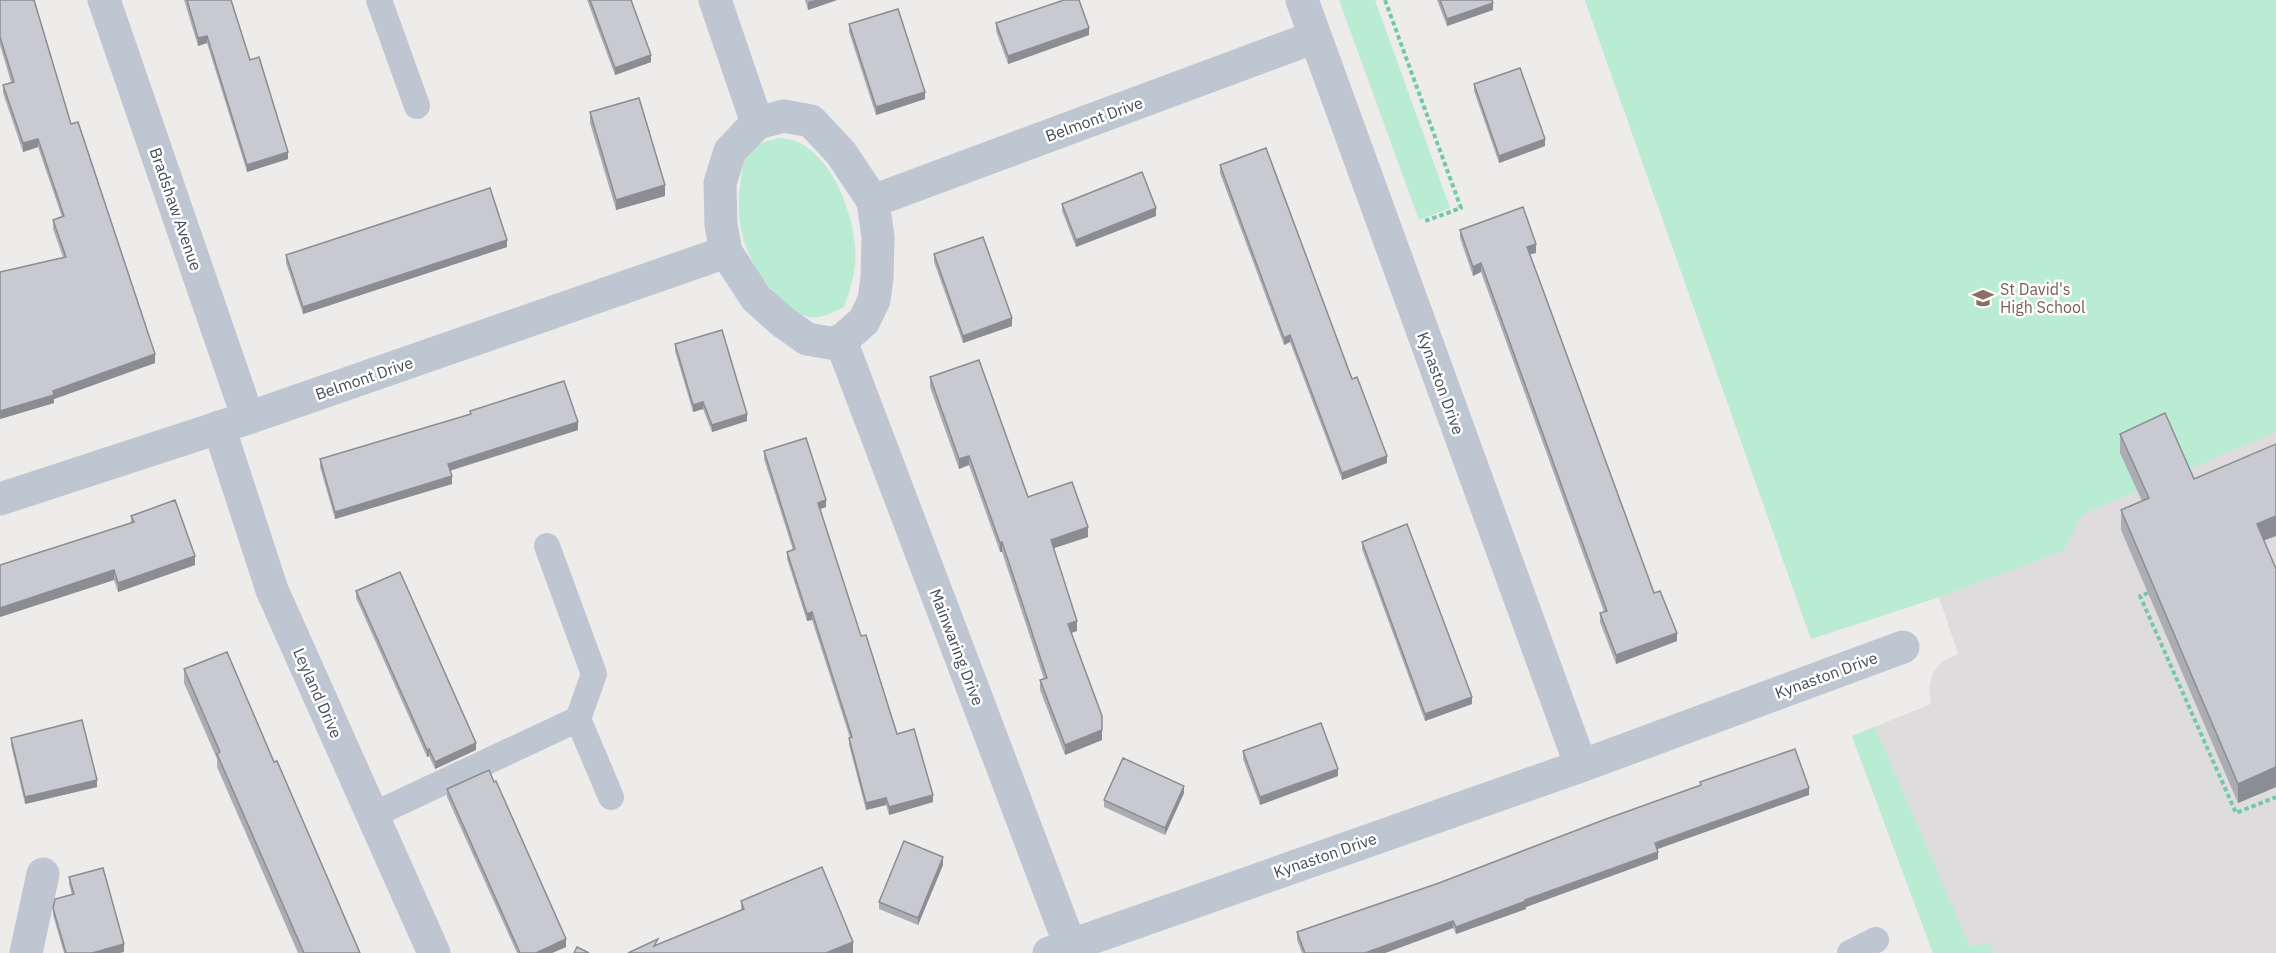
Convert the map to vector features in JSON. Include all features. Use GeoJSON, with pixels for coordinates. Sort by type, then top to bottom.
{"type":"FeatureCollection","features":[{"type":"Feature","properties":{"kind":"street","name":"Bradshaw Avenue"},"geometry":{"type":"LineString","coordinates":[[104,0],[233,423]]}},
{"type":"Feature","properties":{"kind":"street"},"geometry":{"type":"LineString","coordinates":[[715,0],[757,123]]}},
{"type":"Feature","properties":{"kind":"street","name":"Kynaston Drive"},"geometry":{"type":"LineString","coordinates":[[1302,0],[1581,766]]}},
{"type":"Feature","properties":{"kind":"street","name":"Belmont Drive"},"geometry":{"type":"LineString","coordinates":[[873,201],[1315,37]]}},
{"type":"Feature","properties":{"kind":"street"},"geometry":{"type":"LineString","coordinates":[[784,116],[811,121],[841,153],[873,201],[878,237],[877,278],[873,300],[864,321],[841,341],[830,343],[807,339],[783,322],[756,298],[726,252],[720,225],[720,183],[730,151],[757,123],[784,116]]}},
{"type":"Feature","properties":{"kind":"street","name":"Belmont Drive"},"geometry":{"type":"LineString","coordinates":[[0,499],[233,423],[726,252]]}},
{"type":"Feature","properties":{"kind":"street","name":"Mainwaring Drive"},"geometry":{"type":"LineString","coordinates":[[841,341],[1064,950]]}},
{"type":"Feature","properties":{"kind":"street","name":"Leyland Drive"},"geometry":{"type":"LineString","coordinates":[[233,423],[272,590],[434,953]]}},
{"type":"Feature","properties":{"kind":"street","name":"Kynaston Drive"},"geometry":{"type":"LineString","coordinates":[[1064,950],[1581,766],[1903,647]]}},
{"type":"Feature","properties":{"kind":"street"},"geometry":{"type":"LineString","coordinates":[[26,953],[43,874]]}},
{"type":"Feature","properties":{"kind":"lane"},"geometry":{"type":"LineString","coordinates":[[379,0],[417,106]]}},
{"type":"Feature","properties":{"kind":"lane"},"geometry":{"type":"LineString","coordinates":[[547,546],[594,674],[578,719],[611,797]]}},
{"type":"Feature","properties":{"kind":"lane"},"geometry":{"type":"LineString","coordinates":[[373,815],[578,719]]}},
{"type":"Feature","properties":{"kind":"lane"},"geometry":{"type":"LineString","coordinates":[[1850,953],[1876,940]]}},
{"type":"Feature","properties":{"kind":"path"},"geometry":{"type":"LineString","coordinates":[[1384,0],[1461,208],[1387,235]]}},
{"type":"Feature","properties":{"kind":"path"},"geometry":{"type":"LineString","coordinates":[[2148,593],[2140,596],[2236,813],[2276,797]]}},
{"type":"Feature","properties":{"kind":"shaded area","name":"St David's High School"},"geometry":{"type":"Polygon","coordinates":[[[1585,0],[2276,0],[2276,953],[1933,953],[1852,736],[1931,704],[1929,688],[1933,672],[1943,661],[1958,654],[1939,597],[1811,639],[1585,0]]]}},
{"type":"Feature","properties":{"kind":"green space"},"geometry":{"type":"Polygon","coordinates":[[[1339,0],[1375,0],[1450,208],[1419,220],[1339,0]]]}},
{"type":"Feature","properties":{"kind":"green space","name":"St David's High School"},"geometry":{"type":"Polygon","coordinates":[[[1585,0],[2276,0],[2276,432],[2083,514],[2063,551],[1939,597],[1811,639],[1585,0]]]}},
{"type":"Feature","properties":{"kind":"green space"},"geometry":{"type":"Polygon","coordinates":[[[780,138],[798,142],[821,161],[839,188],[850,219],[855,255],[849,293],[844,307],[820,317],[805,316],[782,301],[757,269],[744,242],[739,196],[746,156],[758,144],[780,138]]]}},
{"type":"Feature","properties":{"kind":"green space"},"geometry":{"type":"Polygon","coordinates":[[[1875,727],[1970,947],[1989,943],[1994,953],[1933,953],[1852,736],[1875,727]]]}},
{"type":"Feature","properties":{"kind":"building"},"geometry":{"type":"Polygon","coordinates":[[[0,0],[34,0],[71,124],[78,122],[155,354],[53,391],[54,395],[0,411],[0,272],[66,257],[53,220],[64,216],[38,139],[23,143],[3,85],[14,82],[0,37],[0,0]]]}},
{"type":"Feature","properties":{"kind":"building"},"geometry":{"type":"Polygon","coordinates":[[[187,0],[231,0],[250,60],[259,57],[288,152],[247,165],[207,36],[198,38],[187,0]]]}},
{"type":"Feature","properties":{"kind":"building"},"geometry":{"type":"Polygon","coordinates":[[[590,0],[631,0],[651,55],[615,68],[590,0]]]}},
{"type":"Feature","properties":{"kind":"building"},"geometry":{"type":"Polygon","coordinates":[[[1064,0],[1079,0],[1089,28],[1008,56],[996,23],[1064,0]]]}},
{"type":"Feature","properties":{"kind":"building"},"geometry":{"type":"Polygon","coordinates":[[[1440,0],[1492,0],[1493,3],[1447,19],[1440,0]]]}},
{"type":"Feature","properties":{"kind":"building"},"geometry":{"type":"Polygon","coordinates":[[[898,9],[925,92],[876,107],[849,24],[898,9]]]}},
{"type":"Feature","properties":{"kind":"building"},"geometry":{"type":"Polygon","coordinates":[[[1520,68],[1545,139],[1499,156],[1474,84],[1520,68]]]}},
{"type":"Feature","properties":{"kind":"building"},"geometry":{"type":"Polygon","coordinates":[[[639,98],[665,185],[616,200],[590,112],[639,98]]]}},
{"type":"Feature","properties":{"kind":"building"},"geometry":{"type":"Polygon","coordinates":[[[1266,148],[1352,379],[1357,377],[1387,456],[1342,473],[1290,335],[1284,338],[1220,165],[1266,148]]]}},
{"type":"Feature","properties":{"kind":"building"},"geometry":{"type":"Polygon","coordinates":[[[1142,172],[1156,208],[1076,240],[1062,204],[1142,172]]]}},
{"type":"Feature","properties":{"kind":"building"},"geometry":{"type":"Polygon","coordinates":[[[490,188],[507,240],[303,307],[286,255],[490,188]]]}},
{"type":"Feature","properties":{"kind":"building"},"geometry":{"type":"Polygon","coordinates":[[[1523,207],[1536,244],[1527,247],[1654,593],[1660,591],[1677,633],[1616,655],[1600,613],[1607,611],[1481,263],[1473,267],[1460,230],[1523,207]]]}},
{"type":"Feature","properties":{"kind":"building"},"geometry":{"type":"Polygon","coordinates":[[[983,237],[1012,318],[963,336],[934,254],[983,237]]]}},
{"type":"Feature","properties":{"kind":"building"},"geometry":{"type":"Polygon","coordinates":[[[722,330],[747,414],[712,425],[703,402],[693,405],[675,344],[722,330]]]}},
{"type":"Feature","properties":{"kind":"building"},"geometry":{"type":"Polygon","coordinates":[[[979,360],[1028,497],[1072,482],[1088,527],[1051,540],[1077,621],[1068,624],[1102,716],[1102,730],[1065,745],[1040,680],[1047,678],[1002,542],[1000,543],[969,456],[959,459],[930,377],[979,360]]]}},
{"type":"Feature","properties":{"kind":"building"},"geometry":{"type":"Polygon","coordinates":[[[564,381],[578,422],[448,464],[452,476],[335,512],[320,459],[471,414],[470,411],[564,381]]]}},
{"type":"Feature","properties":{"kind":"building"},"geometry":{"type":"Polygon","coordinates":[[[2165,413],[2194,479],[2276,444],[2276,516],[2257,524],[2276,569],[2276,767],[2238,784],[2121,510],[2149,498],[2120,434],[2165,413]]]}},
{"type":"Feature","properties":{"kind":"building"},"geometry":{"type":"Polygon","coordinates":[[[806,438],[826,500],[818,503],[861,636],[866,635],[897,734],[914,729],[933,795],[889,807],[886,798],[866,803],[849,738],[852,737],[812,612],[807,614],[787,552],[795,549],[764,451],[806,438]]]}},
{"type":"Feature","properties":{"kind":"building"},"geometry":{"type":"Polygon","coordinates":[[[175,500],[195,556],[118,583],[114,570],[0,608],[0,565],[134,522],[131,516],[175,500]]]}},
{"type":"Feature","properties":{"kind":"building"},"geometry":{"type":"Polygon","coordinates":[[[1407,524],[1472,697],[1425,714],[1362,542],[1407,524]]]}},
{"type":"Feature","properties":{"kind":"building"},"geometry":{"type":"Polygon","coordinates":[[[400,572],[476,743],[435,762],[429,749],[427,750],[356,591],[400,572]]]}},
{"type":"Feature","properties":{"kind":"building"},"geometry":{"type":"Polygon","coordinates":[[[227,652],[360,953],[304,953],[217,754],[220,752],[184,669],[227,652]]]}},
{"type":"Feature","properties":{"kind":"building"},"geometry":{"type":"Polygon","coordinates":[[[82,720],[97,780],[25,797],[11,738],[82,720]]]}},
{"type":"Feature","properties":{"kind":"building"},"geometry":{"type":"Polygon","coordinates":[[[1321,723],[1338,769],[1260,797],[1243,751],[1321,723]]]}},
{"type":"Feature","properties":{"kind":"building"},"geometry":{"type":"Polygon","coordinates":[[[1795,749],[1809,788],[1655,843],[1658,852],[1456,927],[1453,921],[1365,953],[1305,953],[1297,932],[1439,883],[1701,785],[1700,782],[1795,749]]]}},
{"type":"Feature","properties":{"kind":"building"},"geometry":{"type":"Polygon","coordinates":[[[1123,758],[1184,786],[1165,828],[1104,800],[1123,758]]]}},
{"type":"Feature","properties":{"kind":"building"},"geometry":{"type":"Polygon","coordinates":[[[489,770],[494,782],[496,781],[566,939],[536,953],[520,953],[447,789],[489,770]]]}},
{"type":"Feature","properties":{"kind":"building"},"geometry":{"type":"Polygon","coordinates":[[[904,841],[943,857],[918,918],[879,902],[904,841]]]}},
{"type":"Feature","properties":{"kind":"building"},"geometry":{"type":"Polygon","coordinates":[[[822,867],[853,942],[826,953],[628,953],[658,939],[654,946],[744,909],[741,901],[822,867]]]}},
{"type":"Feature","properties":{"kind":"building"},"geometry":{"type":"Polygon","coordinates":[[[103,868],[124,944],[92,953],[66,953],[53,908],[55,899],[74,894],[69,877],[103,868]]]}},
{"type":"Feature","properties":{"kind":"building"},"geometry":{"type":"Polygon","coordinates":[[[577,947],[589,953],[574,953],[577,947]]]}},
{"type":"Feature","properties":{"kind":"place","name":"St David's High School"},"geometry":{"type":"Point","coordinates":[1983,298]}}]}
